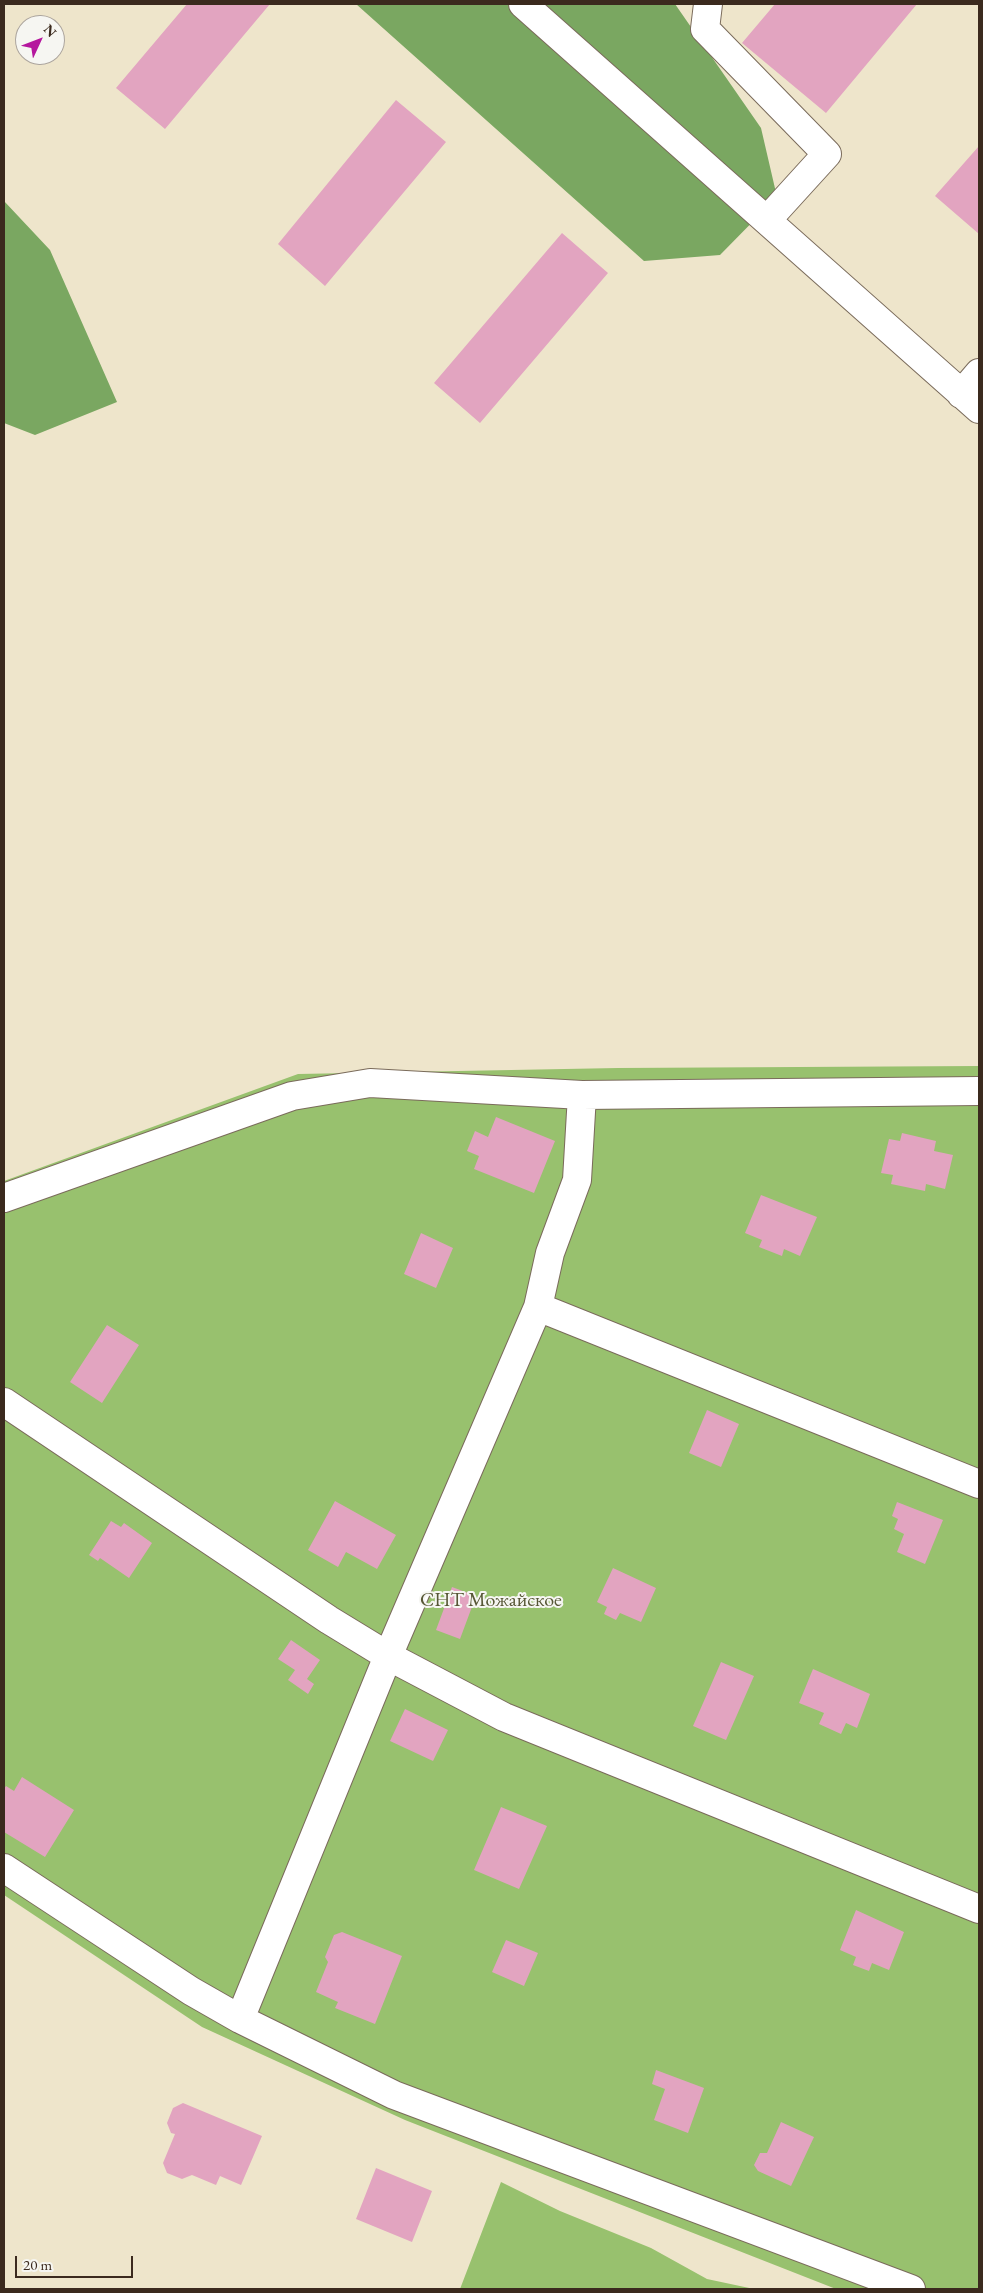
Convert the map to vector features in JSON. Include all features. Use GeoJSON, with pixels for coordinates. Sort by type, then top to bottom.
{"type":"FeatureCollection","features":[{"type":"Feature","properties":{"kind":"street"},"geometry":{"type":"LineString","coordinates":[[523,4],[970,402],[979,373]]}},
{"type":"Feature","properties":{"kind":"street"},"geometry":{"type":"LineString","coordinates":[[708,4],[705,29],[827,154],[767,220]]}},
{"type":"Feature","properties":{"kind":"street"},"geometry":{"type":"LineString","coordinates":[[4,1198],[292,1096],[370,1082],[582,1095],[979,1091]]}},
{"type":"Feature","properties":{"kind":"street"},"geometry":{"type":"LineString","coordinates":[[240,2019],[388,1656],[538,1306],[550,1253],[577,1180],[582,1095]]}},
{"type":"Feature","properties":{"kind":"street"},"geometry":{"type":"LineString","coordinates":[[538,1306],[979,1484]]}},
{"type":"Feature","properties":{"kind":"street"},"geometry":{"type":"LineString","coordinates":[[4,1402],[329,1620],[388,1656],[504,1717],[979,1909]]}},
{"type":"Feature","properties":{"kind":"street"},"geometry":{"type":"LineString","coordinates":[[4,1868],[192,1991],[240,2019],[394,2096],[911,2289]]}},
{"type":"Feature","properties":{"kind":"green space"},"geometry":{"type":"Polygon","coordinates":[[[356,4],[675,4],[761,128],[777,197],[720,255],[644,261],[356,4]]]}},
{"type":"Feature","properties":{"kind":"green space"},"geometry":{"type":"Polygon","coordinates":[[[4,201],[50,250],[117,402],[35,435],[4,423],[4,201]]]}},
{"type":"Feature","properties":{"kind":"green space","name":"СНТ Можайское"},"geometry":{"type":"Polygon","coordinates":[[[979,1066],[979,2289],[836,2289],[405,2120],[202,2027],[4,1895],[4,1181],[298,1074],[618,1068],[979,1066]]]}},
{"type":"Feature","properties":{"kind":"green space"},"geometry":{"type":"Polygon","coordinates":[[[501,2182],[560,2211],[651,2248],[707,2279],[754,2289],[460,2289],[501,2182]]]}},
{"type":"Feature","properties":{"kind":"building"},"geometry":{"type":"Polygon","coordinates":[[[187,4],[270,4],[165,129],[116,88],[187,4]]]}},
{"type":"Feature","properties":{"kind":"building"},"geometry":{"type":"Polygon","coordinates":[[[775,4],[917,4],[826,113],[742,43],[775,4]]]}},
{"type":"Feature","properties":{"kind":"building"},"geometry":{"type":"Polygon","coordinates":[[[396,100],[446,142],[325,286],[278,244],[396,100]]]}},
{"type":"Feature","properties":{"kind":"building"},"geometry":{"type":"Polygon","coordinates":[[[979,146],[979,234],[935,196],[979,146]]]}},
{"type":"Feature","properties":{"kind":"building"},"geometry":{"type":"Polygon","coordinates":[[[562,233],[608,273],[480,423],[434,383],[562,233]]]}},
{"type":"Feature","properties":{"kind":"building"},"geometry":{"type":"Polygon","coordinates":[[[496,1117],[555,1141],[534,1193],[474,1169],[479,1156],[467,1151],[475,1131],[488,1137],[496,1117]]]}},
{"type":"Feature","properties":{"kind":"building"},"geometry":{"type":"Polygon","coordinates":[[[902,1133],[936,1141],[934,1151],[953,1155],[945,1189],[926,1184],[925,1191],[891,1184],[893,1175],[881,1173],[889,1139],[900,1141],[902,1133]]]}},
{"type":"Feature","properties":{"kind":"building"},"geometry":{"type":"Polygon","coordinates":[[[761,1195],[817,1217],[800,1256],[784,1249],[782,1256],[759,1247],[762,1240],[745,1233],[761,1195]]]}},
{"type":"Feature","properties":{"kind":"building"},"geometry":{"type":"Polygon","coordinates":[[[421,1233],[453,1248],[436,1288],[404,1274],[421,1233]]]}},
{"type":"Feature","properties":{"kind":"building"},"geometry":{"type":"Polygon","coordinates":[[[107,1325],[139,1345],[102,1403],[70,1382],[107,1325]]]}},
{"type":"Feature","properties":{"kind":"building"},"geometry":{"type":"Polygon","coordinates":[[[707,1410],[739,1424],[721,1467],[689,1453],[707,1410]]]}},
{"type":"Feature","properties":{"kind":"building"},"geometry":{"type":"Polygon","coordinates":[[[335,1501],[396,1535],[377,1569],[346,1552],[338,1567],[308,1550],[335,1501]]]}},
{"type":"Feature","properties":{"kind":"building"},"geometry":{"type":"Polygon","coordinates":[[[897,1502],[943,1520],[925,1564],[897,1552],[904,1534],[894,1529],[898,1519],[892,1516],[897,1502]]]}},
{"type":"Feature","properties":{"kind":"building"},"geometry":{"type":"Polygon","coordinates":[[[111,1521],[121,1527],[124,1523],[152,1543],[129,1578],[100,1558],[98,1561],[89,1555],[111,1521]]]}},
{"type":"Feature","properties":{"kind":"building"},"geometry":{"type":"Polygon","coordinates":[[[613,1568],[656,1588],[641,1622],[620,1613],[616,1620],[604,1614],[607,1607],[597,1602],[613,1568]]]}},
{"type":"Feature","properties":{"kind":"building"},"geometry":{"type":"Polygon","coordinates":[[[452,1587],[476,1596],[460,1639],[436,1630],[452,1587]]]}},
{"type":"Feature","properties":{"kind":"building"},"geometry":{"type":"Polygon","coordinates":[[[291,1640],[320,1660],[307,1679],[314,1684],[308,1694],[288,1680],[295,1670],[278,1659],[291,1640]]]}},
{"type":"Feature","properties":{"kind":"building"},"geometry":{"type":"Polygon","coordinates":[[[721,1662],[754,1676],[726,1740],[693,1726],[721,1662]]]}},
{"type":"Feature","properties":{"kind":"building"},"geometry":{"type":"Polygon","coordinates":[[[813,1669],[870,1694],[857,1728],[846,1723],[841,1734],[819,1724],[824,1713],[799,1703],[813,1669]]]}},
{"type":"Feature","properties":{"kind":"building"},"geometry":{"type":"Polygon","coordinates":[[[405,1709],[448,1730],[433,1761],[390,1741],[405,1709]]]}},
{"type":"Feature","properties":{"kind":"building"},"geometry":{"type":"Polygon","coordinates":[[[22,1777],[74,1810],[45,1857],[4,1832],[4,1789],[6,1786],[14,1791],[22,1777]]]}},
{"type":"Feature","properties":{"kind":"building"},"geometry":{"type":"Polygon","coordinates":[[[501,1807],[547,1826],[519,1889],[474,1870],[501,1807]]]}},
{"type":"Feature","properties":{"kind":"building"},"geometry":{"type":"Polygon","coordinates":[[[856,1910],[904,1932],[889,1970],[872,1963],[869,1971],[853,1965],[856,1957],[840,1950],[856,1910]]]}},
{"type":"Feature","properties":{"kind":"building"},"geometry":{"type":"Polygon","coordinates":[[[342,1932],[402,1956],[375,2024],[335,2008],[338,2002],[316,1992],[328,1962],[325,1957],[334,1935],[342,1932]]]}},
{"type":"Feature","properties":{"kind":"building"},"geometry":{"type":"Polygon","coordinates":[[[506,1940],[538,1953],[524,1986],[492,1972],[506,1940]]]}},
{"type":"Feature","properties":{"kind":"building"},"geometry":{"type":"Polygon","coordinates":[[[656,2070],[704,2088],[688,2133],[654,2120],[665,2089],[652,2084],[656,2070]]]}},
{"type":"Feature","properties":{"kind":"building"},"geometry":{"type":"Polygon","coordinates":[[[183,2103],[262,2136],[241,2185],[220,2176],[216,2185],[192,2175],[182,2179],[167,2173],[163,2163],[175,2134],[171,2133],[167,2123],[173,2108],[183,2103]]]}},
{"type":"Feature","properties":{"kind":"building"},"geometry":{"type":"Polygon","coordinates":[[[781,2122],[814,2137],[791,2186],[758,2171],[754,2165],[760,2153],[767,2153],[781,2122]]]}},
{"type":"Feature","properties":{"kind":"building"},"geometry":{"type":"Polygon","coordinates":[[[376,2168],[432,2191],[412,2242],[356,2219],[376,2168]]]}}]}
